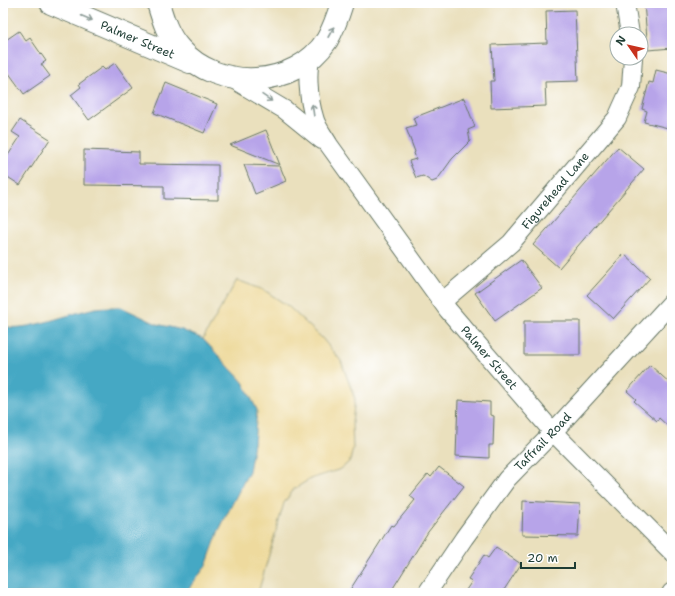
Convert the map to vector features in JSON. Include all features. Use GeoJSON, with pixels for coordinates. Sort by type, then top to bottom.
{"type":"FeatureCollection","features":[{"type":"Feature","properties":{"kind":"street","name":"Palmer Street"},"geometry":{"type":"LineString","coordinates":[[51,3],[217,74],[233,79],[285,110],[329,145]]}},
{"type":"Feature","properties":{"kind":"street"},"geometry":{"type":"LineString","coordinates":[[158,3],[165,27],[180,50],[201,67]]}},
{"type":"Feature","properties":{"kind":"street","name":"Palmer Street"},"geometry":{"type":"LineString","coordinates":[[233,79],[261,80],[288,72],[312,57],[326,41],[337,21],[342,3]]}},
{"type":"Feature","properties":{"kind":"street"},"geometry":{"type":"LineString","coordinates":[[625,3],[629,26]]}},
{"type":"Feature","properties":{"kind":"street","name":"Palmer Street"},"geometry":{"type":"LineString","coordinates":[[312,57],[309,66],[309,82],[314,118],[329,145],[443,301],[448,310],[553,432],[672,552]]}},
{"type":"Feature","properties":{"kind":"street","name":"Figurehead Lane"},"geometry":{"type":"LineString","coordinates":[[443,301],[511,243],[617,118],[631,87],[632,66]]}},
{"type":"Feature","properties":{"kind":"street","name":"Taffrail Road"},"geometry":{"type":"LineString","coordinates":[[427,593],[464,538],[507,479],[553,432],[672,302]]}},
{"type":"Feature","properties":{"kind":"sand"},"geometry":{"type":"Polygon","coordinates":[[[237,280],[264,290],[288,306],[322,338],[341,361],[355,399],[352,422],[353,448],[350,461],[341,469],[310,479],[294,489],[284,503],[258,593],[185,593],[206,566],[219,530],[249,471],[254,443],[257,410],[243,382],[203,339],[237,280]]]}},
{"type":"Feature","properties":{"kind":"water"},"geometry":{"type":"Polygon","coordinates":[[[105,307],[121,307],[157,324],[182,330],[203,339],[243,382],[257,410],[254,443],[249,471],[219,530],[206,566],[185,593],[3,593],[3,326],[23,327],[86,310],[105,307]]]}},
{"type":"Feature","properties":{"kind":"building"},"geometry":{"type":"Polygon","coordinates":[[[644,3],[672,3],[672,48],[649,50],[649,26],[646,26],[644,3]]]}},
{"type":"Feature","properties":{"kind":"building"},"geometry":{"type":"Polygon","coordinates":[[[575,10],[578,81],[545,82],[546,106],[491,108],[490,81],[494,81],[492,45],[547,43],[546,11],[575,10]]]}},
{"type":"Feature","properties":{"kind":"building"},"geometry":{"type":"Polygon","coordinates":[[[19,31],[26,41],[30,38],[46,61],[41,64],[50,76],[24,94],[3,65],[3,42],[19,31]]]}},
{"type":"Feature","properties":{"kind":"building"},"geometry":{"type":"Polygon","coordinates":[[[115,63],[133,88],[89,120],[71,95],[81,87],[79,84],[102,67],[105,70],[115,63]]]}},
{"type":"Feature","properties":{"kind":"building"},"geometry":{"type":"Polygon","coordinates":[[[656,70],[672,74],[672,129],[644,122],[647,111],[642,109],[649,82],[653,83],[656,70]]]}},
{"type":"Feature","properties":{"kind":"building"},"geometry":{"type":"Polygon","coordinates":[[[166,83],[217,104],[204,133],[154,113],[166,83]]]}},
{"type":"Feature","properties":{"kind":"building"},"geometry":{"type":"Polygon","coordinates":[[[464,98],[475,127],[468,130],[470,141],[452,159],[437,180],[432,182],[423,176],[416,178],[409,161],[416,159],[415,152],[406,128],[416,125],[413,118],[464,98]]]}},
{"type":"Feature","properties":{"kind":"building"},"geometry":{"type":"Polygon","coordinates":[[[20,120],[50,139],[20,185],[3,174],[3,163],[20,137],[12,132],[20,120]]]}},
{"type":"Feature","properties":{"kind":"building"},"geometry":{"type":"Polygon","coordinates":[[[266,130],[280,165],[230,145],[266,130]]]}},
{"type":"Feature","properties":{"kind":"building"},"geometry":{"type":"Polygon","coordinates":[[[618,147],[644,169],[559,268],[533,245],[618,147]]]}},
{"type":"Feature","properties":{"kind":"building"},"geometry":{"type":"Polygon","coordinates":[[[84,150],[139,152],[139,164],[218,165],[218,200],[164,199],[164,186],[84,185],[84,150]]]}},
{"type":"Feature","properties":{"kind":"building"},"geometry":{"type":"Polygon","coordinates":[[[244,165],[280,166],[286,181],[255,194],[244,165]]]}},
{"type":"Feature","properties":{"kind":"building"},"geometry":{"type":"Polygon","coordinates":[[[624,254],[650,278],[613,319],[587,295],[624,254]]]}},
{"type":"Feature","properties":{"kind":"building"},"geometry":{"type":"Polygon","coordinates":[[[521,260],[542,288],[495,321],[475,293],[521,260]]]}},
{"type":"Feature","properties":{"kind":"building"},"geometry":{"type":"Polygon","coordinates":[[[524,321],[580,321],[580,355],[524,355],[524,321]]]}},
{"type":"Feature","properties":{"kind":"building"},"geometry":{"type":"Polygon","coordinates":[[[650,365],[672,385],[672,430],[659,418],[657,421],[634,401],[636,399],[627,391],[650,365]]]}},
{"type":"Feature","properties":{"kind":"building"},"geometry":{"type":"Polygon","coordinates":[[[458,400],[490,402],[490,415],[494,416],[493,445],[489,445],[489,458],[456,456],[458,400]]]}},
{"type":"Feature","properties":{"kind":"building"},"geometry":{"type":"Polygon","coordinates":[[[439,467],[464,486],[428,532],[390,593],[348,593],[391,525],[394,526],[415,500],[410,496],[428,474],[431,477],[439,467]]]}},
{"type":"Feature","properties":{"kind":"building"},"geometry":{"type":"Polygon","coordinates":[[[523,501],[580,504],[578,536],[522,535],[523,501]]]}},
{"type":"Feature","properties":{"kind":"building"},"geometry":{"type":"Polygon","coordinates":[[[496,547],[521,564],[502,593],[464,593],[472,581],[468,579],[484,555],[488,558],[496,547]]]}}]}
